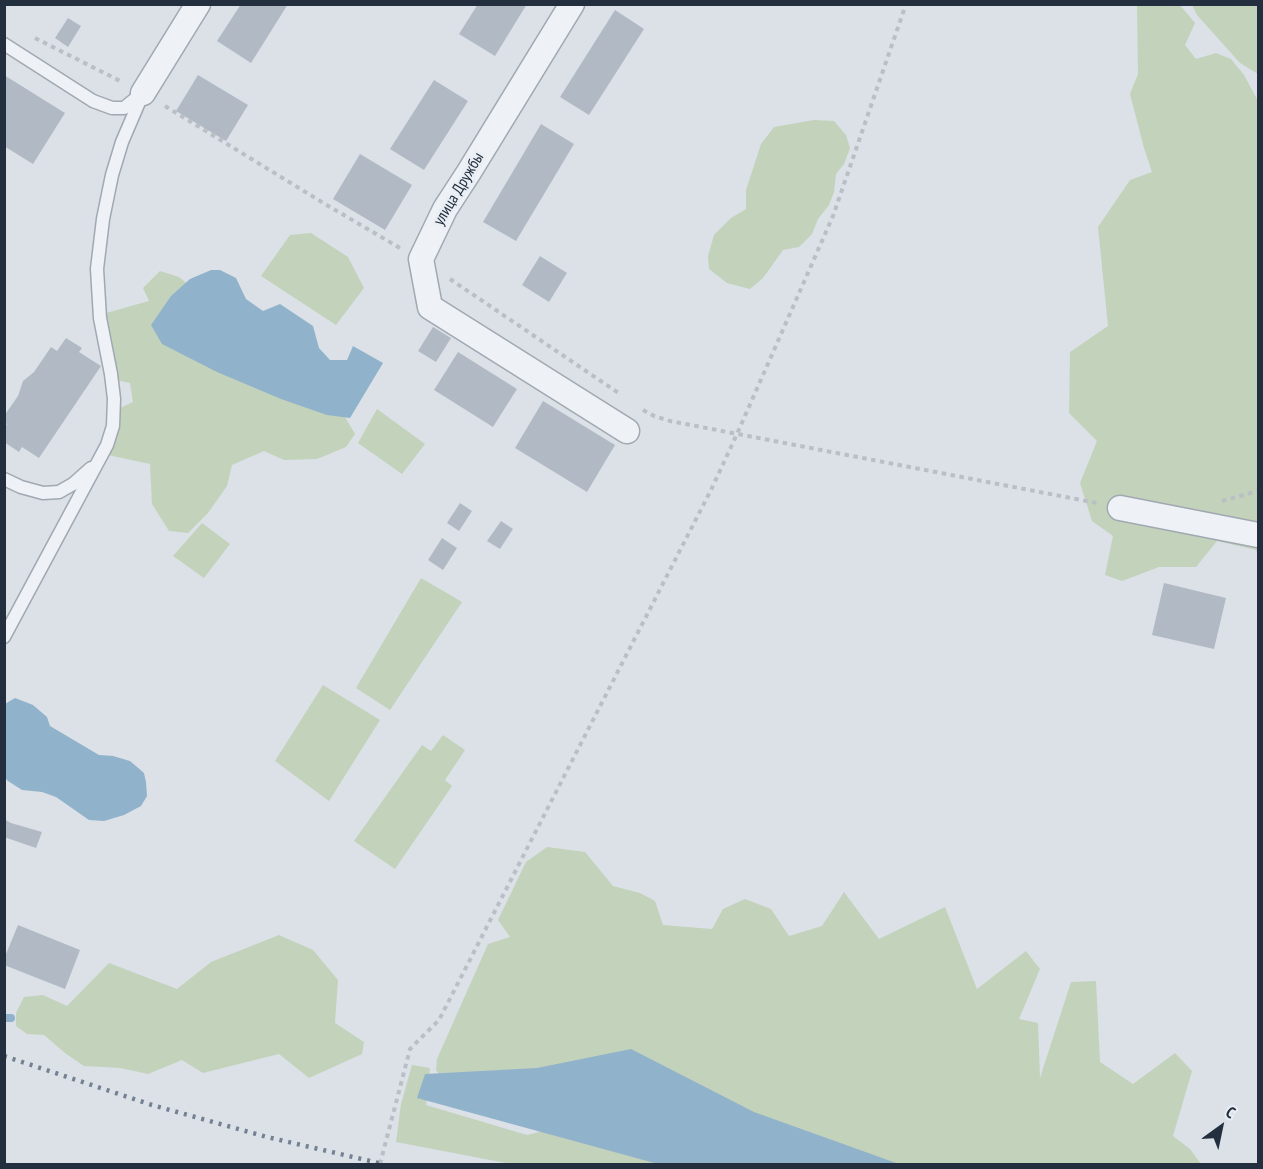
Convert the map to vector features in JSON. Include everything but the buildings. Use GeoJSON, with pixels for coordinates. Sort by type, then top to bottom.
{"type":"FeatureCollection","features":[{"type":"Feature","properties":{"kind":"street"},"geometry":{"type":"LineString","coordinates":[[143,93],[198,4]]}},
{"type":"Feature","properties":{"kind":"street","name":"улица Дружбы"},"geometry":{"type":"LineString","coordinates":[[421,259],[444,209],[572,4]]}},
{"type":"Feature","properties":{"kind":"street"},"geometry":{"type":"LineString","coordinates":[[421,259],[430,307],[627,431]]}},
{"type":"Feature","properties":{"kind":"street"},"geometry":{"type":"LineString","coordinates":[[1120,508],[1258,535]]}},
{"type":"Feature","properties":{"kind":"lane"},"geometry":{"type":"LineString","coordinates":[[4,44],[102,105],[124,108],[143,93]]}},
{"type":"Feature","properties":{"kind":"lane"},"geometry":{"type":"LineString","coordinates":[[4,637],[107,445],[112,426],[114,399],[100,318],[97,269],[103,219],[112,175],[122,142],[143,93]]}},
{"type":"Feature","properties":{"kind":"lane"},"geometry":{"type":"LineString","coordinates":[[4,479],[43,493],[58,492],[74,484],[97,463]]}},
{"type":"Feature","properties":{"kind":"path"},"geometry":{"type":"LineString","coordinates":[[380,1164],[410,1049],[439,1020],[705,501],[737,434],[833,216],[906,4]]}},
{"type":"Feature","properties":{"kind":"path"},"geometry":{"type":"LineString","coordinates":[[26,34],[143,93],[325,204],[421,259],[629,400]]}},
{"type":"Feature","properties":{"kind":"path"},"geometry":{"type":"LineString","coordinates":[[639,407],[664,419],[1120,508]]}},
{"type":"Feature","properties":{"kind":"green space"},"geometry":{"type":"Polygon","coordinates":[[[1137,5],[1180,5],[1195,23],[1185,45],[1196,59],[1216,53],[1231,59],[1244,75],[1258,100],[1258,554],[1256,550],[1217,541],[1196,567],[1159,567],[1122,581],[1105,575],[1113,536],[1092,521],[1080,483],[1097,441],[1069,413],[1070,352],[1108,326],[1098,227],[1130,180],[1152,172],[1130,94],[1138,74],[1137,5]]]}},
{"type":"Feature","properties":{"kind":"green space"},"geometry":{"type":"Polygon","coordinates":[[[1192,5],[1258,5],[1258,74],[1240,63],[1197,15],[1192,5]]]}},
{"type":"Feature","properties":{"kind":"green space"},"geometry":{"type":"Polygon","coordinates":[[[814,120],[834,121],[846,135],[850,148],[844,164],[836,174],[834,192],[829,205],[818,219],[812,234],[799,247],[783,250],[763,278],[750,289],[727,283],[709,269],[708,256],[714,235],[731,218],[746,209],[746,190],[761,144],[774,127],[814,120]]]}},
{"type":"Feature","properties":{"kind":"green space"},"geometry":{"type":"Polygon","coordinates":[[[311,233],[348,257],[364,288],[336,325],[261,276],[290,235],[311,233]]]}},
{"type":"Feature","properties":{"kind":"green space"},"geometry":{"type":"Polygon","coordinates":[[[160,271],[179,277],[341,410],[355,434],[346,447],[317,459],[284,460],[264,451],[232,465],[227,486],[208,513],[188,533],[169,531],[152,504],[150,464],[108,455],[120,408],[133,402],[130,383],[116,380],[106,313],[149,301],[143,288],[160,271]]]}},
{"type":"Feature","properties":{"kind":"green space"},"geometry":{"type":"Polygon","coordinates":[[[377,409],[425,444],[402,474],[358,443],[377,409]]]}},
{"type":"Feature","properties":{"kind":"green space"},"geometry":{"type":"Polygon","coordinates":[[[202,523],[230,544],[204,578],[173,556],[202,523]]]}},
{"type":"Feature","properties":{"kind":"green space"},"geometry":{"type":"Polygon","coordinates":[[[421,578],[462,602],[390,710],[356,688],[421,578]]]}},
{"type":"Feature","properties":{"kind":"green space"},"geometry":{"type":"Polygon","coordinates":[[[323,685],[380,720],[329,801],[275,761],[323,685]]]}},
{"type":"Feature","properties":{"kind":"green space"},"geometry":{"type":"Polygon","coordinates":[[[443,735],[465,750],[445,780],[452,786],[395,869],[354,841],[422,745],[431,751],[443,735]]]}},
{"type":"Feature","properties":{"kind":"green space"},"geometry":{"type":"Polygon","coordinates":[[[547,847],[585,852],[613,886],[640,893],[655,901],[663,925],[712,929],[723,909],[745,899],[771,909],[789,936],[822,926],[844,892],[879,939],[945,907],[977,989],[1026,951],[1040,969],[1019,1019],[1038,1023],[1040,1078],[1071,982],[1096,981],[1100,1062],[1133,1084],[1175,1053],[1192,1071],[1173,1136],[1190,1149],[1201,1164],[742,1164],[443,1079],[436,1070],[437,1059],[488,944],[510,937],[498,920],[526,862],[547,847]]]}},
{"type":"Feature","properties":{"kind":"green space"},"geometry":{"type":"Polygon","coordinates":[[[279,935],[313,950],[338,980],[335,1023],[364,1042],[362,1054],[309,1078],[279,1054],[203,1073],[182,1060],[148,1074],[120,1068],[84,1066],[44,1035],[27,1034],[16,1026],[16,1013],[24,997],[43,995],[67,1006],[109,963],[177,989],[211,962],[279,935]]]}},
{"type":"Feature","properties":{"kind":"green space"},"geometry":{"type":"Polygon","coordinates":[[[412,1065],[430,1068],[426,1105],[527,1135],[581,1121],[712,1164],[511,1164],[396,1142],[401,1104],[412,1065]]]}},
{"type":"Feature","properties":{"kind":"water"},"geometry":{"type":"Polygon","coordinates":[[[211,270],[220,270],[236,278],[246,299],[263,311],[280,304],[313,326],[319,348],[330,360],[347,360],[353,346],[383,363],[350,418],[327,415],[281,399],[217,372],[162,344],[151,325],[171,296],[190,279],[211,270]]]}},
{"type":"Feature","properties":{"kind":"water"},"geometry":{"type":"Polygon","coordinates":[[[15,698],[33,705],[47,717],[50,726],[99,755],[130,761],[144,773],[147,796],[141,806],[124,815],[104,821],[89,820],[56,797],[42,792],[22,790],[8,781],[4,777],[5,704],[15,698]]]}},
{"type":"Feature","properties":{"kind":"water"},"geometry":{"type":"Polygon","coordinates":[[[631,1049],[754,1112],[899,1164],[658,1164],[417,1098],[425,1074],[537,1068],[631,1049]]]}},
{"type":"Feature","properties":{"kind":"waterway"},"geometry":{"type":"LineString","coordinates":[[4,1018],[11,1018]]}},
{"type":"Feature","properties":{"kind":"railway"},"geometry":{"type":"LineString","coordinates":[[4,1056],[152,1105],[267,1137],[383,1164]]}}]}
